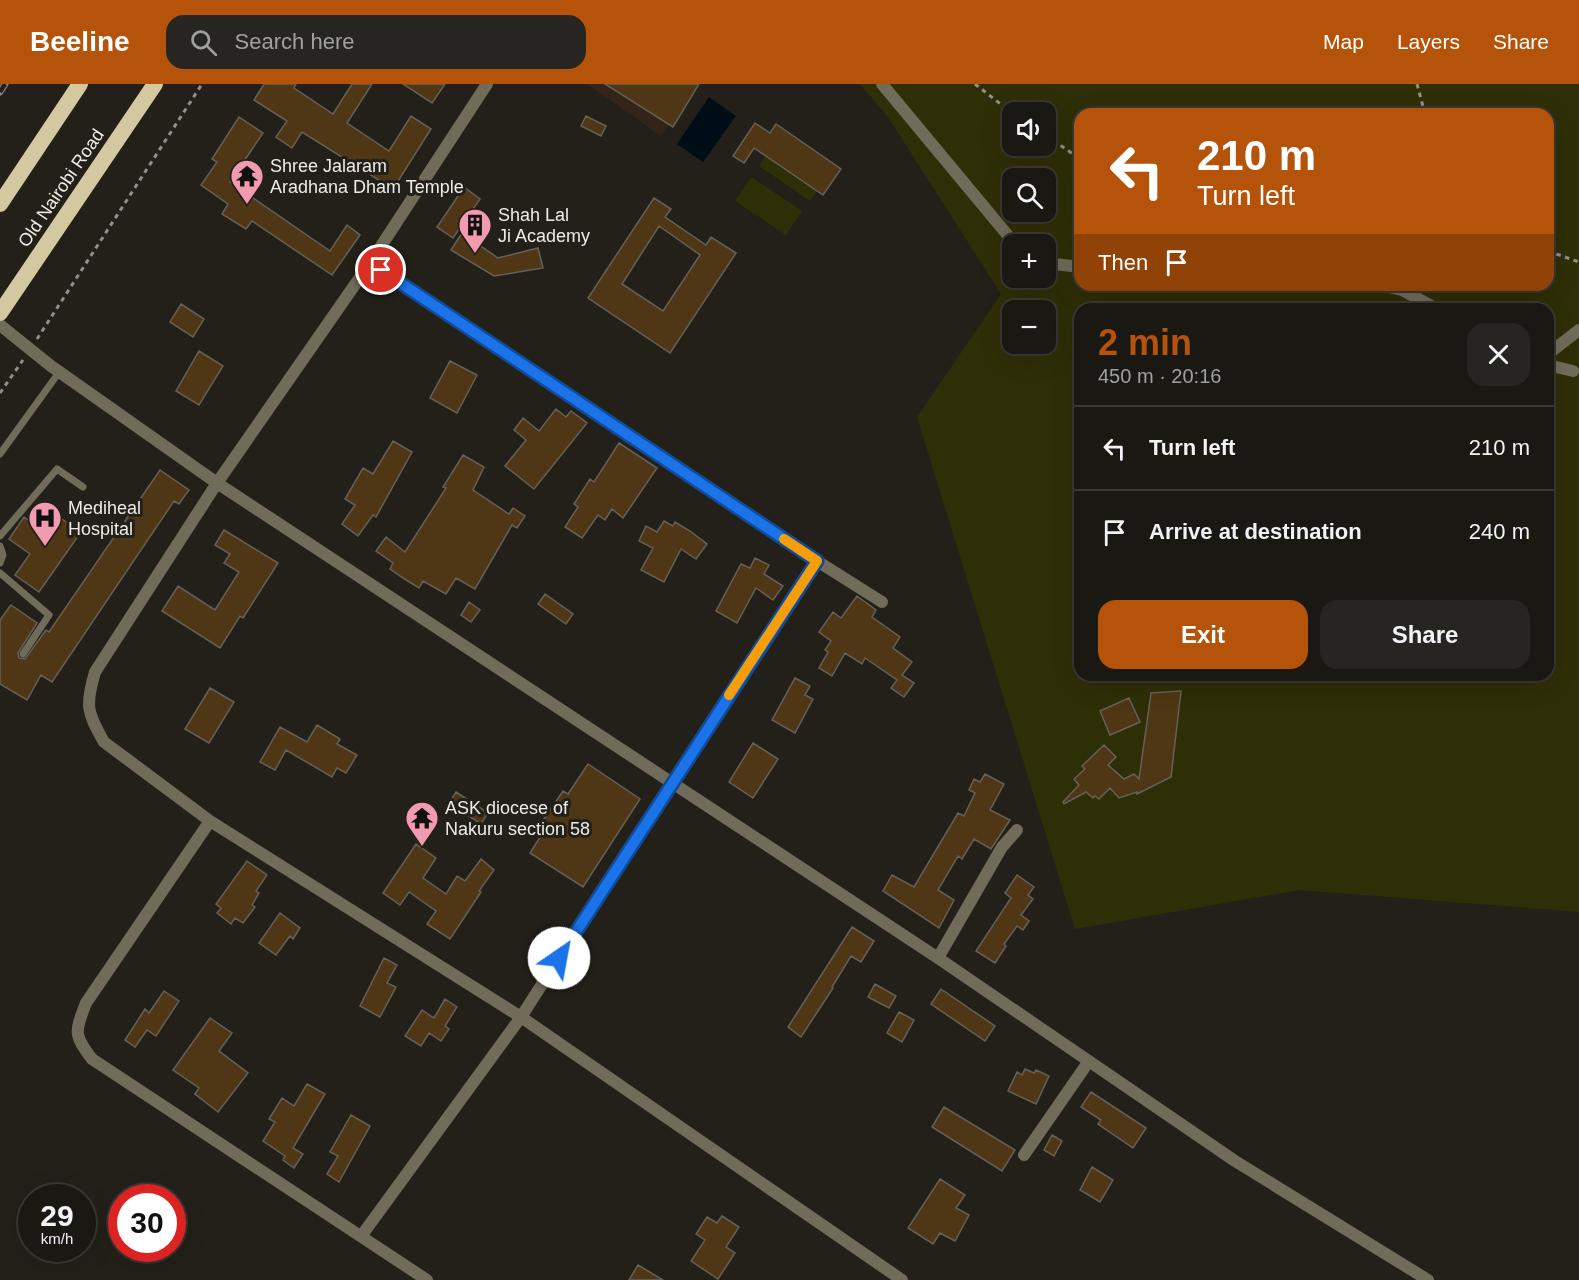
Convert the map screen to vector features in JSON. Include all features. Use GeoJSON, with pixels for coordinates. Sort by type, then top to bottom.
{"type":"FeatureCollection","features":[{"type":"Feature","properties":{"kind":"highway"},"geometry":{"type":"LineString","coordinates":[[0,204],[80,84]]}},
{"type":"Feature","properties":{"kind":"highway","name":"Old Nairobi Road"},"geometry":{"type":"LineString","coordinates":[[0,313],[155,84]]}},
{"type":"Feature","properties":{"kind":"street"},"geometry":{"type":"LineString","coordinates":[[487,84],[370,263],[217,483],[95,672],[88,708],[104,742],[210,821],[521,1017],[902,1280]]}},
{"type":"Feature","properties":{"kind":"street"},"geometry":{"type":"LineString","coordinates":[[882,84],[1007,234]]}},
{"type":"Feature","properties":{"kind":"street"},"geometry":{"type":"LineString","coordinates":[[370,263],[882,602]]}},
{"type":"Feature","properties":{"kind":"street"},"geometry":{"type":"LineString","coordinates":[[1056,264],[1074,266]]}},
{"type":"Feature","properties":{"kind":"street"},"geometry":{"type":"LineString","coordinates":[[1404,291],[1426,303]]}},
{"type":"Feature","properties":{"kind":"street"},"geometry":{"type":"LineString","coordinates":[[0,325],[30,350],[217,483],[938,958],[1236,1161],[1428,1280]]}},
{"type":"Feature","properties":{"kind":"street"},"geometry":{"type":"LineString","coordinates":[[1554,349],[1579,330]]}},
{"type":"Feature","properties":{"kind":"street"},"geometry":{"type":"LineString","coordinates":[[1554,366],[1573,371]]}},
{"type":"Feature","properties":{"kind":"street"},"geometry":{"type":"LineString","coordinates":[[362,1235],[521,1017],[817,561]]}},
{"type":"Feature","properties":{"kind":"street"},"geometry":{"type":"LineString","coordinates":[[210,821],[86,1003],[76,1027],[79,1043],[92,1059],[428,1280]]}},
{"type":"Feature","properties":{"kind":"street"},"geometry":{"type":"LineString","coordinates":[[938,958],[1002,847],[1017,830]]}},
{"type":"Feature","properties":{"kind":"street"},"geometry":{"type":"LineString","coordinates":[[1024,1155],[1089,1061]]}},
{"type":"Feature","properties":{"kind":"lane"},"geometry":{"type":"LineString","coordinates":[[0,454],[60,371]]}},
{"type":"Feature","properties":{"kind":"lane"},"geometry":{"type":"LineString","coordinates":[[0,536],[57,469],[83,487]]}},
{"type":"Feature","properties":{"kind":"lane"},"geometry":{"type":"LineString","coordinates":[[0,546],[3,555],[0,563]]}},
{"type":"Feature","properties":{"kind":"lane"},"geometry":{"type":"LineString","coordinates":[[0,573],[49,615],[23,654]]}},
{"type":"Feature","properties":{"kind":"path"},"geometry":{"type":"LineString","coordinates":[[0,393],[202,84]]}},
{"type":"Feature","properties":{"kind":"path"},"geometry":{"type":"LineString","coordinates":[[975,84],[1002,105]]}},
{"type":"Feature","properties":{"kind":"path"},"geometry":{"type":"LineString","coordinates":[[1417,84],[1423,108]]}},
{"type":"Feature","properties":{"kind":"path"},"geometry":{"type":"LineString","coordinates":[[1056,142],[1074,155]]}},
{"type":"Feature","properties":{"kind":"path"},"geometry":{"type":"LineString","coordinates":[[1554,253],[1579,262]]}},
{"type":"Feature","properties":{"kind":"shaded area"},"geometry":{"type":"Polygon","coordinates":[[[587,84],[695,84],[696,85],[661,136],[587,84]]]}},
{"type":"Feature","properties":{"kind":"shaded area"},"geometry":{"type":"Polygon","coordinates":[[[860,84],[1579,84],[1579,912],[1300,890],[1075,929],[917,417],[1001,294],[888,117],[860,84]]]}},
{"type":"Feature","properties":{"kind":"shaded area"},"geometry":{"type":"Polygon","coordinates":[[[709,97],[736,116],[703,162],[677,144],[709,97]]]}},
{"type":"Feature","properties":{"kind":"shaded area"},"geometry":{"type":"Polygon","coordinates":[[[776,141],[827,176],[810,201],[759,166],[776,141]]]}},
{"type":"Feature","properties":{"kind":"shaded area"},"geometry":{"type":"Polygon","coordinates":[[[751,177],[802,211],[786,235],[735,201],[751,177]]]}},
{"type":"Feature","properties":{"kind":"building"},"geometry":{"type":"Polygon","coordinates":[[[264,84],[296,84],[294,88],[333,114],[352,84],[372,84],[347,123],[389,151],[411,116],[431,129],[393,189],[302,132],[292,148],[276,137],[287,121],[254,100],[264,84]]]}},
{"type":"Feature","properties":{"kind":"building","name":"Shree Jalaram Aradhana Dham Temple"},"geometry":{"type":"Polygon","coordinates":[[[403,84],[445,84],[432,103],[403,84]]]}},
{"type":"Feature","properties":{"kind":"building"},"geometry":{"type":"Polygon","coordinates":[[[605,84],[699,84],[673,127],[605,84]]]}},
{"type":"Feature","properties":{"kind":"building"},"geometry":{"type":"Polygon","coordinates":[[[586,116],[606,126],[601,136],[581,126],[586,116]]]}},
{"type":"Feature","properties":{"kind":"building","name":"Shree Jalaram Aradhana Dham Temple"},"geometry":{"type":"Polygon","coordinates":[[[239,117],[263,133],[230,182],[330,251],[347,225],[360,235],[332,275],[252,221],[246,229],[222,214],[228,204],[201,185],[217,162],[212,159],[239,117]]]}},
{"type":"Feature","properties":{"kind":"building"},"geometry":{"type":"Polygon","coordinates":[[[755,123],[770,133],[776,124],[841,169],[823,195],[754,148],[744,163],[733,156],[755,123]]]}},
{"type":"Feature","properties":{"kind":"building"},"geometry":{"type":"Polygon","coordinates":[[[464,187],[480,199],[453,238],[437,227],[464,187]]]}},
{"type":"Feature","properties":{"kind":"building"},"geometry":{"type":"Polygon","coordinates":[[[654,198],[671,209],[665,217],[706,245],[711,237],[736,253],[670,353],[588,298],[654,198]],[[659,226],[622,284],[663,311],[700,255],[659,226]]]}},
{"type":"Feature","properties":{"kind":"building","name":"Shah Lal Ji Academy"},"geometry":{"type":"Polygon","coordinates":[[[462,233],[498,258],[538,248],[543,268],[494,276],[451,250],[462,233]]]}},
{"type":"Feature","properties":{"kind":"building"},"geometry":{"type":"Polygon","coordinates":[[[181,304],[204,319],[193,337],[170,322],[181,304]]]}},
{"type":"Feature","properties":{"kind":"building"},"geometry":{"type":"Polygon","coordinates":[[[199,351],[223,366],[199,405],[176,391],[199,351]]]}},
{"type":"Feature","properties":{"kind":"building"},"geometry":{"type":"Polygon","coordinates":[[[450,361],[477,375],[457,413],[430,398],[450,361]]]}},
{"type":"Feature","properties":{"kind":"building"},"geometry":{"type":"Polygon","coordinates":[[[556,409],[566,417],[571,411],[587,423],[534,489],[505,466],[526,440],[514,430],[523,418],[539,431],[556,409]]]}},
{"type":"Feature","properties":{"kind":"building"},"geometry":{"type":"Polygon","coordinates":[[[393,441],[412,452],[376,517],[373,515],[358,536],[342,524],[355,505],[345,499],[363,468],[373,474],[393,441]]]}},
{"type":"Feature","properties":{"kind":"building"},"geometry":{"type":"Polygon","coordinates":[[[619,443],[657,468],[623,518],[612,509],[605,520],[598,515],[582,538],[565,527],[578,507],[574,504],[590,479],[594,482],[619,443]]]}},
{"type":"Feature","properties":{"kind":"building"},"geometry":{"type":"Polygon","coordinates":[[[463,455],[484,467],[473,490],[509,514],[513,508],[525,516],[517,528],[512,525],[475,589],[456,578],[446,594],[423,581],[419,588],[390,569],[393,563],[376,551],[386,537],[405,552],[446,488],[443,487],[463,455]]]}},
{"type":"Feature","properties":{"kind":"building","name":"Mediheal Hospital"},"geometry":{"type":"Polygon","coordinates":[[[160,470],[189,490],[179,504],[174,501],[52,682],[41,675],[27,700],[0,684],[0,620],[11,605],[37,623],[18,653],[19,658],[25,659],[46,630],[49,632],[160,470]]]}},
{"type":"Feature","properties":{"kind":"building","name":"Mediheal Hospital"},"geometry":{"type":"Polygon","coordinates":[[[53,513],[81,532],[39,592],[15,575],[30,554],[9,539],[24,517],[41,529],[53,513]]]}},
{"type":"Feature","properties":{"kind":"building"},"geometry":{"type":"Polygon","coordinates":[[[664,521],[673,526],[675,522],[707,544],[696,559],[681,549],[664,582],[641,570],[653,548],[639,541],[646,526],[657,532],[664,521]]]}},
{"type":"Feature","properties":{"kind":"building"},"geometry":{"type":"Polygon","coordinates":[[[224,530],[278,563],[243,618],[240,616],[220,648],[162,611],[178,586],[215,610],[239,572],[224,563],[230,554],[215,545],[224,530]]]}},
{"type":"Feature","properties":{"kind":"building"},"geometry":{"type":"Polygon","coordinates":[[[755,558],[769,565],[764,574],[783,586],[773,600],[756,588],[737,623],[716,611],[741,564],[750,568],[755,558]]]}},
{"type":"Feature","properties":{"kind":"building"},"geometry":{"type":"Polygon","coordinates":[[[545,594],[573,614],[566,624],[538,604],[545,594]]]}},
{"type":"Feature","properties":{"kind":"building"},"geometry":{"type":"Polygon","coordinates":[[[857,596],[876,610],[872,617],[900,637],[893,648],[912,662],[902,675],[914,683],[904,697],[891,688],[897,680],[865,658],[862,664],[845,653],[832,676],[819,668],[828,652],[825,650],[831,641],[819,632],[833,612],[841,618],[857,596]]]}},
{"type":"Feature","properties":{"kind":"building"},"geometry":{"type":"Polygon","coordinates":[[[469,602],[480,610],[471,622],[461,615],[469,602]]]}},
{"type":"Feature","properties":{"kind":"building"},"geometry":{"type":"Polygon","coordinates":[[[795,678],[810,686],[805,695],[813,699],[795,733],[772,720],[795,678]]]}},
{"type":"Feature","properties":{"kind":"building"},"geometry":{"type":"Polygon","coordinates":[[[210,688],[234,702],[209,743],[185,729],[210,688]]]}},
{"type":"Feature","properties":{"kind":"building"},"geometry":{"type":"Polygon","coordinates":[[[1181,691],[1171,777],[1137,794],[1137,792],[1119,798],[1110,788],[1099,799],[1095,796],[1093,798],[1086,792],[1064,804],[1063,802],[1079,785],[1074,779],[1085,769],[1082,766],[1104,745],[1116,757],[1108,765],[1124,779],[1134,774],[1139,779],[1151,693],[1181,691]]]}},
{"type":"Feature","properties":{"kind":"building"},"geometry":{"type":"Polygon","coordinates":[[[1129,698],[1140,722],[1110,735],[1100,711],[1129,698]]]}},
{"type":"Feature","properties":{"kind":"building"},"geometry":{"type":"Polygon","coordinates":[[[317,725],[340,739],[337,744],[357,755],[346,773],[337,768],[332,777],[286,750],[275,770],[260,762],[280,727],[307,742],[317,725]]]}},
{"type":"Feature","properties":{"kind":"building"},"geometry":{"type":"Polygon","coordinates":[[[753,743],[778,759],[753,798],[729,782],[753,743]]]}},
{"type":"Feature","properties":{"kind":"building"},"geometry":{"type":"Polygon","coordinates":[[[588,764],[640,799],[583,887],[530,853],[546,828],[540,825],[563,791],[568,794],[588,764]]]}},
{"type":"Feature","properties":{"kind":"building"},"geometry":{"type":"Polygon","coordinates":[[[985,774],[1004,784],[990,810],[1010,820],[991,849],[974,839],[962,859],[958,856],[938,890],[954,900],[939,928],[883,891],[892,875],[914,887],[958,813],[964,816],[975,793],[969,790],[974,779],[980,782],[985,774]]]}},
{"type":"Feature","properties":{"kind":"building"},"geometry":{"type":"Polygon","coordinates":[[[456,792],[488,813],[481,824],[449,803],[456,792]]]}},
{"type":"Feature","properties":{"kind":"building"},"geometry":{"type":"Polygon","coordinates":[[[416,844],[436,858],[423,878],[446,894],[457,876],[465,881],[481,859],[494,870],[450,939],[427,924],[436,911],[409,892],[400,905],[383,893],[416,844]]]}},
{"type":"Feature","properties":{"kind":"building"},"geometry":{"type":"Polygon","coordinates":[[[247,861],[267,875],[256,891],[259,893],[252,905],[255,907],[243,923],[235,918],[231,924],[217,913],[221,908],[216,904],[247,861]]]}},
{"type":"Feature","properties":{"kind":"building"},"geometry":{"type":"Polygon","coordinates":[[[1017,875],[1034,887],[1028,895],[1033,899],[1021,915],[1029,921],[1023,930],[1017,926],[1004,944],[1006,946],[995,963],[976,951],[1011,898],[1005,893],[1017,875]]]}},
{"type":"Feature","properties":{"kind":"building"},"geometry":{"type":"Polygon","coordinates":[[[280,913],[300,928],[293,939],[290,936],[276,955],[259,943],[280,913]]]}},
{"type":"Feature","properties":{"kind":"building"},"geometry":{"type":"Polygon","coordinates":[[[852,927],[874,941],[861,962],[851,956],[801,1037],[788,1027],[852,927]]]}},
{"type":"Feature","properties":{"kind":"building"},"geometry":{"type":"Polygon","coordinates":[[[384,958],[397,965],[387,983],[396,987],[380,1017],[360,1006],[384,958]]]}},
{"type":"Feature","properties":{"kind":"building"},"geometry":{"type":"Polygon","coordinates":[[[875,984],[896,996],[889,1008],[868,997],[875,984]]]}},
{"type":"Feature","properties":{"kind":"building"},"geometry":{"type":"Polygon","coordinates":[[[941,989],[995,1026],[985,1041],[931,1004],[941,989]]]}},
{"type":"Feature","properties":{"kind":"building"},"geometry":{"type":"Polygon","coordinates":[[[164,991],[179,1001],[156,1036],[147,1030],[135,1047],[125,1040],[145,1009],[149,1013],[164,991]]]}},
{"type":"Feature","properties":{"kind":"building"},"geometry":{"type":"Polygon","coordinates":[[[445,999],[457,1007],[445,1026],[449,1029],[441,1041],[429,1033],[421,1046],[405,1036],[422,1010],[434,1018],[445,999]]]}},
{"type":"Feature","properties":{"kind":"building"},"geometry":{"type":"Polygon","coordinates":[[[899,1012],[914,1020],[902,1042],[887,1033],[899,1012]]]}},
{"type":"Feature","properties":{"kind":"building"},"geometry":{"type":"Polygon","coordinates":[[[210,1018],[232,1033],[219,1051],[248,1073],[218,1112],[195,1094],[199,1088],[173,1070],[210,1018]]]}},
{"type":"Feature","properties":{"kind":"building"},"geometry":{"type":"Polygon","coordinates":[[[1025,1069],[1034,1073],[1036,1070],[1049,1076],[1036,1104],[1008,1091],[1017,1072],[1022,1075],[1025,1069]]]}},
{"type":"Feature","properties":{"kind":"building"},"geometry":{"type":"Polygon","coordinates":[[[307,1084],[325,1094],[293,1148],[303,1154],[294,1168],[283,1160],[285,1156],[263,1141],[275,1122],[269,1119],[282,1098],[294,1106],[307,1084]]]}},
{"type":"Feature","properties":{"kind":"building"},"geometry":{"type":"Polygon","coordinates":[[[1091,1092],[1146,1128],[1133,1148],[1098,1124],[1101,1120],[1081,1107],[1091,1092]]]}},
{"type":"Feature","properties":{"kind":"building"},"geometry":{"type":"Polygon","coordinates":[[[944,1107],[1015,1150],[1002,1171],[932,1127],[944,1107]]]}},
{"type":"Feature","properties":{"kind":"building"},"geometry":{"type":"Polygon","coordinates":[[[351,1115],[370,1126],[339,1182],[327,1174],[338,1156],[330,1152],[351,1115]]]}},
{"type":"Feature","properties":{"kind":"building"},"geometry":{"type":"Polygon","coordinates":[[[1052,1135],[1062,1141],[1054,1156],[1044,1150],[1052,1135]]]}},
{"type":"Feature","properties":{"kind":"building"},"geometry":{"type":"Polygon","coordinates":[[[1092,1167],[1113,1180],[1100,1202],[1080,1190],[1092,1167]]]}},
{"type":"Feature","properties":{"kind":"building"},"geometry":{"type":"Polygon","coordinates":[[[940,1179],[965,1195],[956,1208],[969,1215],[955,1241],[940,1233],[933,1244],[908,1228],[940,1179]]]}},
{"type":"Feature","properties":{"kind":"building"},"geometry":{"type":"Polygon","coordinates":[[[722,1216],[739,1227],[726,1247],[735,1253],[718,1279],[691,1261],[705,1240],[696,1234],[707,1217],[717,1223],[722,1216]]]}},
{"type":"Feature","properties":{"kind":"building"},"geometry":{"type":"Polygon","coordinates":[[[638,1265],[663,1280],[629,1280],[638,1265]]]}},
{"type":"Feature","properties":{"kind":"railway"},"geometry":{"type":"LineString","coordinates":[[0,92],[5,84]]}},
{"type":"Feature","properties":{"kind":"slow traffic"},"geometry":{"type":"LineString","coordinates":[[729,695],[817,561],[784,539]]}},
{"type":"Feature","properties":{"kind":"place","name":"Shree Jalaram Aradhana Dham Temple"},"geometry":{"type":"Point","coordinates":[247,205]}},
{"type":"Feature","properties":{"kind":"place","name":"Shah Lal Ji Academy"},"geometry":{"type":"Point","coordinates":[475,254]}},
{"type":"Feature","properties":{"kind":"place","name":"Mediheal Hospital"},"geometry":{"type":"Point","coordinates":[45,547]}},
{"type":"Feature","properties":{"kind":"place","name":"ASK diocese of Nakuru section 58"},"geometry":{"type":"Point","coordinates":[422,847]}},
{"type":"Feature","properties":{"kind":"route"},"geometry":{"type":"LineString","coordinates":[[381,270],[817,561],[559,958]]}}]}
